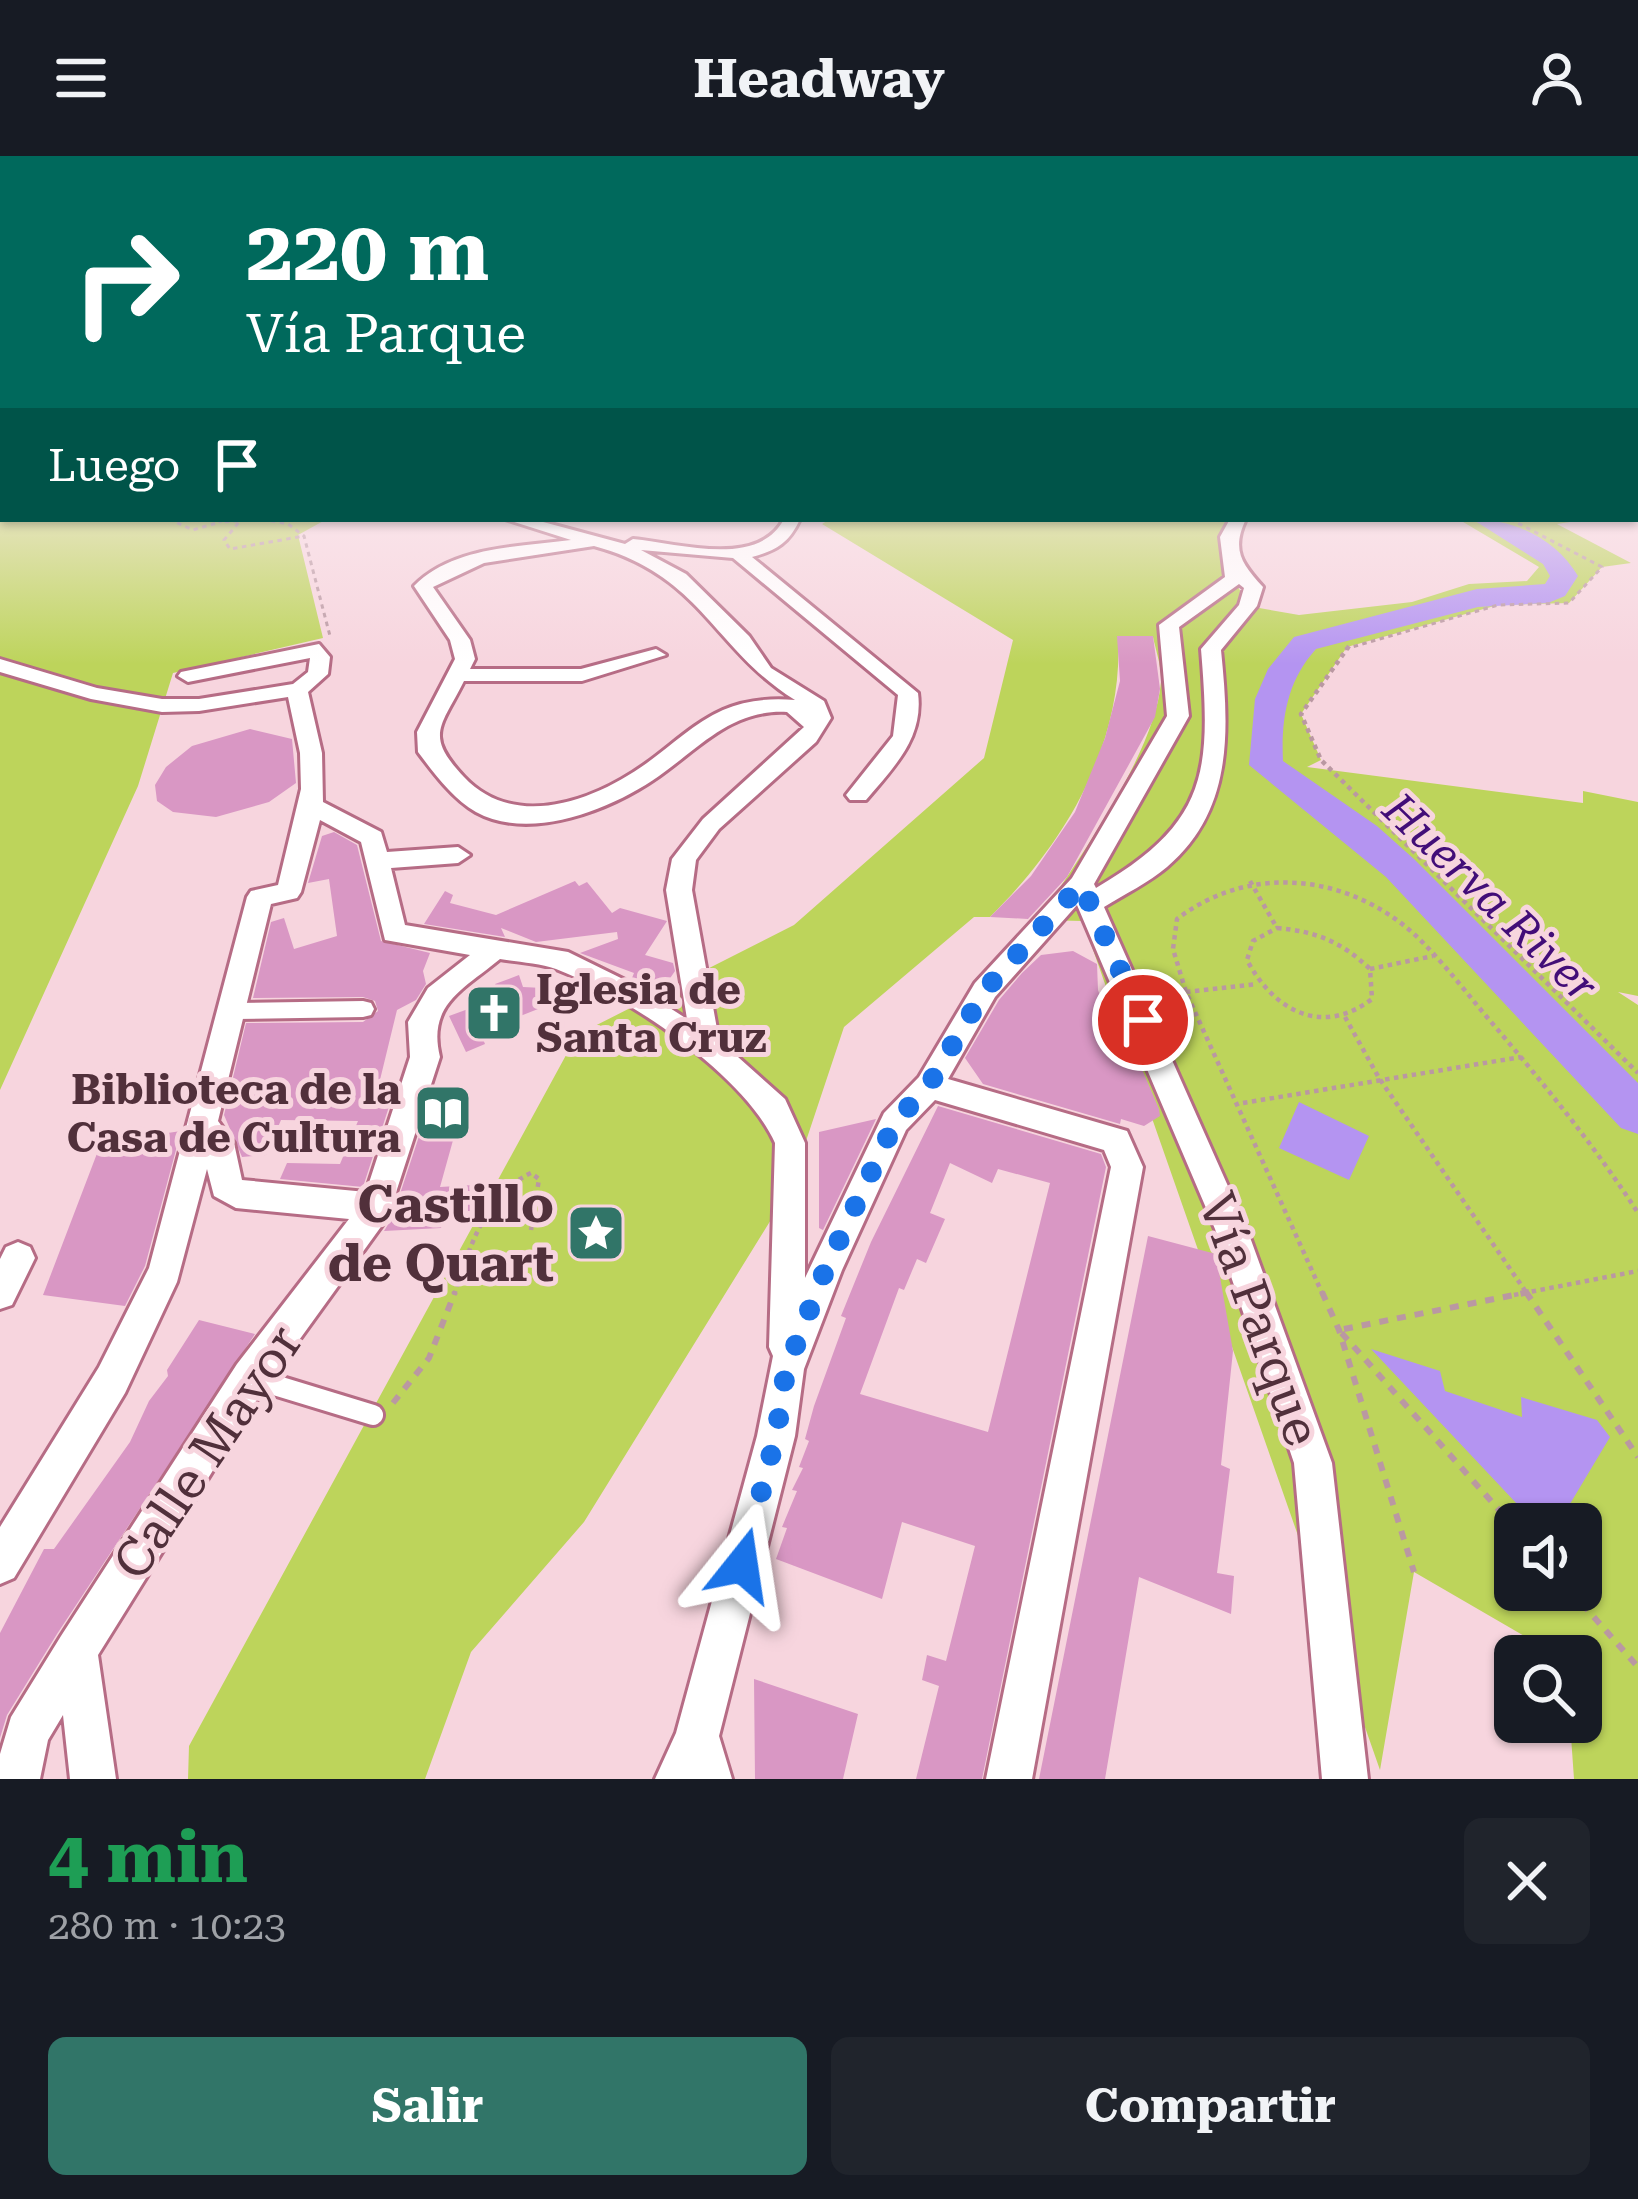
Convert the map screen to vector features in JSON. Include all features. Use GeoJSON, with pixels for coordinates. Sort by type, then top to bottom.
{"type":"FeatureCollection","features":[{"type":"Feature","properties":{"kind":"street"},"geometry":{"type":"LineString","coordinates":[[523,522],[621,548],[680,578],[742,640],[764,672],[817,705],[820,718],[808,737],[711,824],[684,860],[679,890],[706,1045]]}},
{"type":"Feature","properties":{"kind":"street"},"geometry":{"type":"LineString","coordinates":[[791,522],[787,535],[767,548],[739,555],[587,542],[479,559],[438,572],[423,586],[460,640],[465,659],[428,732],[429,752],[486,808],[522,815],[556,811],[625,788],[696,732],[753,704],[802,711],[808,737]]}},
{"type":"Feature","properties":{"kind":"street"},"geometry":{"type":"LineString","coordinates":[[1085,894],[1178,716],[1169,625],[1234,579],[1229,537],[1236,522]]}},
{"type":"Feature","properties":{"kind":"street"},"geometry":{"type":"LineString","coordinates":[[739,555],[908,693],[913,714],[909,732],[858,795]]}},
{"type":"Feature","properties":{"kind":"street"},"geometry":{"type":"LineString","coordinates":[[786,1370],[826,1268],[895,1122],[929,1085],[985,990],[1085,894],[1166,854],[1191,820],[1216,771],[1211,649],[1248,606],[1254,587],[1233,569]]}},
{"type":"Feature","properties":{"kind":"street"},"geometry":{"type":"LineString","coordinates":[[0,665],[82,690],[180,706],[262,690],[298,690],[317,674],[320,657],[312,648],[188,676]]}},
{"type":"Feature","properties":{"kind":"street"},"geometry":{"type":"LineString","coordinates":[[459,675],[582,675],[656,655]]}},
{"type":"Feature","properties":{"kind":"street"},"geometry":{"type":"LineString","coordinates":[[0,1564],[147,1315],[165,1271],[235,1011],[260,897],[288,892],[314,807],[310,745],[298,722],[298,690]]}},
{"type":"Feature","properties":{"kind":"street"},"geometry":{"type":"LineString","coordinates":[[314,807],[372,838],[394,933],[559,959],[621,990],[706,1045],[774,1108],[790,1143],[786,1370],[776,1436],[703,1758],[678,1779]]}},
{"type":"Feature","properties":{"kind":"street"},"geometry":{"type":"LineString","coordinates":[[381,861],[458,855]]}},
{"type":"Feature","properties":{"kind":"street","name":"Vía Parque"},"geometry":{"type":"LineString","coordinates":[[1085,894],[1231,1229],[1313,1463],[1345,1779]]}},
{"type":"Feature","properties":{"kind":"street","name":"Calle Mayor"},"geometry":{"type":"LineString","coordinates":[[16,1779],[27,1733],[76,1651],[250,1378],[377,1207],[425,1057],[416,1034],[424,1009],[494,950]]}},
{"type":"Feature","properties":{"kind":"street"},"geometry":{"type":"LineString","coordinates":[[235,1011],[363,1010]]}},
{"type":"Feature","properties":{"kind":"street"},"geometry":{"type":"LineString","coordinates":[[929,1085],[1116,1140],[1127,1167],[1009,1779]]}},
{"type":"Feature","properties":{"kind":"street"},"geometry":{"type":"LineString","coordinates":[[201,1127],[210,1129],[222,1143],[225,1186],[236,1194],[377,1207]]}},
{"type":"Feature","properties":{"kind":"street"},"geometry":{"type":"LineString","coordinates":[[0,1293],[18,1258]]}},
{"type":"Feature","properties":{"kind":"street"},"geometry":{"type":"LineString","coordinates":[[76,1651],[93,1779]]}},
{"type":"Feature","properties":{"kind":"lane"},"geometry":{"type":"LineString","coordinates":[[250,1378],[373,1415]]}},
{"type":"Feature","properties":{"kind":"path"},"geometry":{"type":"LineString","coordinates":[[173,522],[183,530],[200,530],[218,522]]}},
{"type":"Feature","properties":{"kind":"path"},"geometry":{"type":"LineString","coordinates":[[239,522],[224,540],[230,549],[304,536]]}},
{"type":"Feature","properties":{"kind":"path"},"geometry":{"type":"LineString","coordinates":[[278,522],[304,536],[332,644],[312,648]]}},
{"type":"Feature","properties":{"kind":"path"},"geometry":{"type":"LineString","coordinates":[[1516,522],[1601,567],[1569,603],[1498,605],[1347,647],[1301,714],[1322,760],[1638,1072]]}},
{"type":"Feature","properties":{"kind":"path"},"geometry":{"type":"LineString","coordinates":[[1250,880],[1277,928]]}},
{"type":"Feature","properties":{"kind":"path"},"geometry":{"type":"LineString","coordinates":[[1414,1572],[1339,1330],[1186,992],[1173,949],[1177,919],[1219,888],[1250,880],[1313,882],[1360,897],[1403,924],[1522,1057],[1613,1173],[1638,1213]]}},
{"type":"Feature","properties":{"kind":"path"},"geometry":{"type":"LineString","coordinates":[[1277,928],[1313,929],[1344,943],[1370,969],[1372,999],[1345,1017],[1304,1015],[1257,984],[1246,960],[1253,941],[1277,928]]}},
{"type":"Feature","properties":{"kind":"path"},"geometry":{"type":"LineString","coordinates":[[1370,969],[1433,956]]}},
{"type":"Feature","properties":{"kind":"path"},"geometry":{"type":"LineString","coordinates":[[1186,992],[1257,984]]}},
{"type":"Feature","properties":{"kind":"path"},"geometry":{"type":"LineString","coordinates":[[1345,1017],[1379,1078],[1638,1457]]}},
{"type":"Feature","properties":{"kind":"path"},"geometry":{"type":"LineString","coordinates":[[1240,1103],[1522,1057]]}},
{"type":"Feature","properties":{"kind":"path"},"geometry":{"type":"LineString","coordinates":[[373,1415],[388,1409],[432,1354],[490,1208],[518,1176],[531,1173],[539,1180],[531,1230]]}},
{"type":"Feature","properties":{"kind":"path"},"geometry":{"type":"LineString","coordinates":[[1339,1330],[1638,1271]]}},
{"type":"Feature","properties":{"kind":"path"},"geometry":{"type":"LineString","coordinates":[[1339,1330],[1494,1504]]}},
{"type":"Feature","properties":{"kind":"path"},"geometry":{"type":"LineString","coordinates":[[1589,1611],[1638,1667]]}},
{"type":"Feature","properties":{"kind":"green space"},"geometry":{"type":"Polygon","coordinates":[[[0,522],[322,522],[298,535],[323,638],[173,673],[138,786],[0,1090],[0,522]]]}},
{"type":"Feature","properties":{"kind":"green space"},"geometry":{"type":"Polygon","coordinates":[[[1238,522],[1234,579],[1248,606],[1299,615],[1412,602],[1469,584],[1527,581],[1539,567],[1463,522],[1570,522],[1557,524],[1631,563],[1602,567],[1569,603],[1498,605],[1347,647],[1301,714],[1321,760],[1307,767],[1583,803],[1583,791],[1638,802],[1638,996],[1618,992],[1638,1005],[1638,1779],[1574,1779],[1571,1743],[1602,1743],[1602,1635],[1523,1635],[1414,1572],[1380,1770],[1083,921],[1038,920],[1130,773],[1156,710],[1161,677],[1153,637],[1118,636],[1111,715],[1100,753],[1065,824],[990,917],[974,917],[844,1027],[790,1189],[584,1522],[471,1652],[425,1779],[188,1779],[189,1746],[577,1035],[794,925],[984,758],[1013,640],[822,524],[1238,522]]]}},
{"type":"Feature","properties":{"kind":"shaded area"},"geometry":{"type":"Polygon","coordinates":[[[1299,1102],[1369,1136],[1349,1180],[1279,1148],[1299,1102]]]}},
{"type":"Feature","properties":{"kind":"shaded area"},"geometry":{"type":"Polygon","coordinates":[[[1371,1349],[1440,1371],[1445,1391],[1522,1417],[1521,1397],[1597,1420],[1610,1437],[1571,1503],[1516,1503],[1371,1349]]]}},
{"type":"Feature","properties":{"kind":"building"},"geometry":{"type":"Polygon","coordinates":[[[1117,636],[1153,636],[1160,689],[1155,717],[1067,877],[1028,919],[990,917],[1031,876],[1075,812],[1105,738],[1120,681],[1117,636]]]}},
{"type":"Feature","properties":{"kind":"building"},"geometry":{"type":"Polygon","coordinates":[[[250,729],[292,739],[296,783],[269,802],[216,817],[173,812],[157,801],[155,785],[166,767],[192,746],[250,729]]]}},
{"type":"Feature","properties":{"kind":"building"},"geometry":{"type":"Polygon","coordinates":[[[334,832],[357,845],[381,941],[430,953],[423,971],[426,984],[416,1000],[397,1010],[379,1084],[396,1085],[363,1187],[280,1179],[287,1163],[340,1164],[358,1121],[281,1120],[266,1155],[242,1157],[224,1115],[246,1023],[363,1022],[378,1011],[375,1001],[363,997],[253,998],[271,922],[284,918],[294,949],[337,936],[329,879],[308,883],[322,836],[334,832]]]}},
{"type":"Feature","properties":{"kind":"building"},"geometry":{"type":"Polygon","coordinates":[[[575,881],[579,886],[587,882],[612,913],[620,908],[667,921],[645,955],[673,963],[675,971],[660,993],[632,978],[634,973],[580,953],[618,939],[617,932],[536,942],[501,928],[505,937],[424,924],[445,891],[453,895],[450,903],[496,915],[575,881]]]}},
{"type":"Feature","properties":{"kind":"building"},"geometry":{"type":"Polygon","coordinates":[[[1073,951],[1097,964],[1098,990],[1114,1036],[1142,1069],[1159,1109],[1160,1116],[1144,1126],[1121,1119],[1120,1124],[983,1084],[965,1058],[999,1000],[1022,973],[1041,955],[1073,951]]]}},
{"type":"Feature","properties":{"kind":"building","name":"Iglesia de Santa Cruz"},"geometry":{"type":"Polygon","coordinates":[[[519,975],[523,987],[543,988],[549,998],[538,1009],[480,1032],[485,1044],[466,1052],[449,1016],[501,997],[495,984],[519,975]]]}},
{"type":"Feature","properties":{"kind":"building"},"geometry":{"type":"Polygon","coordinates":[[[435,1088],[467,1090],[440,1187],[474,1185],[472,1211],[445,1211],[441,1228],[384,1231],[392,1218],[435,1088]]]}},
{"type":"Feature","properties":{"kind":"building"},"geometry":{"type":"Polygon","coordinates":[[[938,1106],[1101,1154],[1106,1167],[982,1779],[916,1779],[939,1686],[922,1680],[927,1655],[946,1661],[975,1546],[902,1522],[882,1599],[776,1559],[787,1528],[782,1527],[797,1491],[792,1490],[803,1468],[799,1467],[814,1406],[846,1318],[841,1316],[871,1242],[938,1106]],[[950,1163],[930,1213],[945,1219],[926,1263],[917,1259],[904,1290],[899,1288],[860,1394],[988,1432],[1050,1183],[998,1169],[992,1183],[950,1163]]]}},
{"type":"Feature","properties":{"kind":"building"},"geometry":{"type":"Polygon","coordinates":[[[876,1119],[823,1230],[819,1228],[819,1132],[876,1119]]]}},
{"type":"Feature","properties":{"kind":"building"},"geometry":{"type":"Polygon","coordinates":[[[181,1131],[145,1266],[125,1306],[43,1295],[101,1143],[181,1131]]]}},
{"type":"Feature","properties":{"kind":"building"},"geometry":{"type":"Polygon","coordinates":[[[1148,1236],[1216,1254],[1233,1351],[1221,1465],[1230,1469],[1217,1573],[1234,1576],[1231,1614],[1139,1577],[1105,1779],[1039,1779],[1148,1236]]]}},
{"type":"Feature","properties":{"kind":"building"},"geometry":{"type":"Polygon","coordinates":[[[199,1320],[255,1334],[57,1634],[7,1715],[0,1738],[0,1633],[44,1549],[54,1549],[130,1442],[149,1401],[199,1320]]]}},
{"type":"Feature","properties":{"kind":"building"},"geometry":{"type":"Polygon","coordinates":[[[754,1679],[858,1714],[843,1779],[755,1779],[754,1679]]]}},
{"type":"Feature","properties":{"kind":"waterway","name":"Huerva River"},"geometry":{"type":"LineString","coordinates":[[1490,522],[1554,559],[1564,576],[1555,590],[1538,597],[1477,598],[1305,643],[1284,669],[1271,699],[1266,765],[1364,835],[1400,868],[1638,1114]]}},
{"type":"Feature","properties":{"kind":"place","name":"Iglesia de Santa Cruz"},"geometry":{"type":"Point","coordinates":[494,1013]}},
{"type":"Feature","properties":{"kind":"place","name":"Biblioteca de la Casa de Cultura"},"geometry":{"type":"Point","coordinates":[443,1113]}},
{"type":"Feature","properties":{"kind":"place","name":"Castillo de Quart"},"geometry":{"type":"Point","coordinates":[596,1233]}},
{"type":"Feature","properties":{"kind":"route"},"geometry":{"type":"LineString","coordinates":[[742,1565],[776,1436],[786,1370],[826,1268],[895,1122],[929,1085],[985,990],[1081,884],[1143,1020]]}}]}
